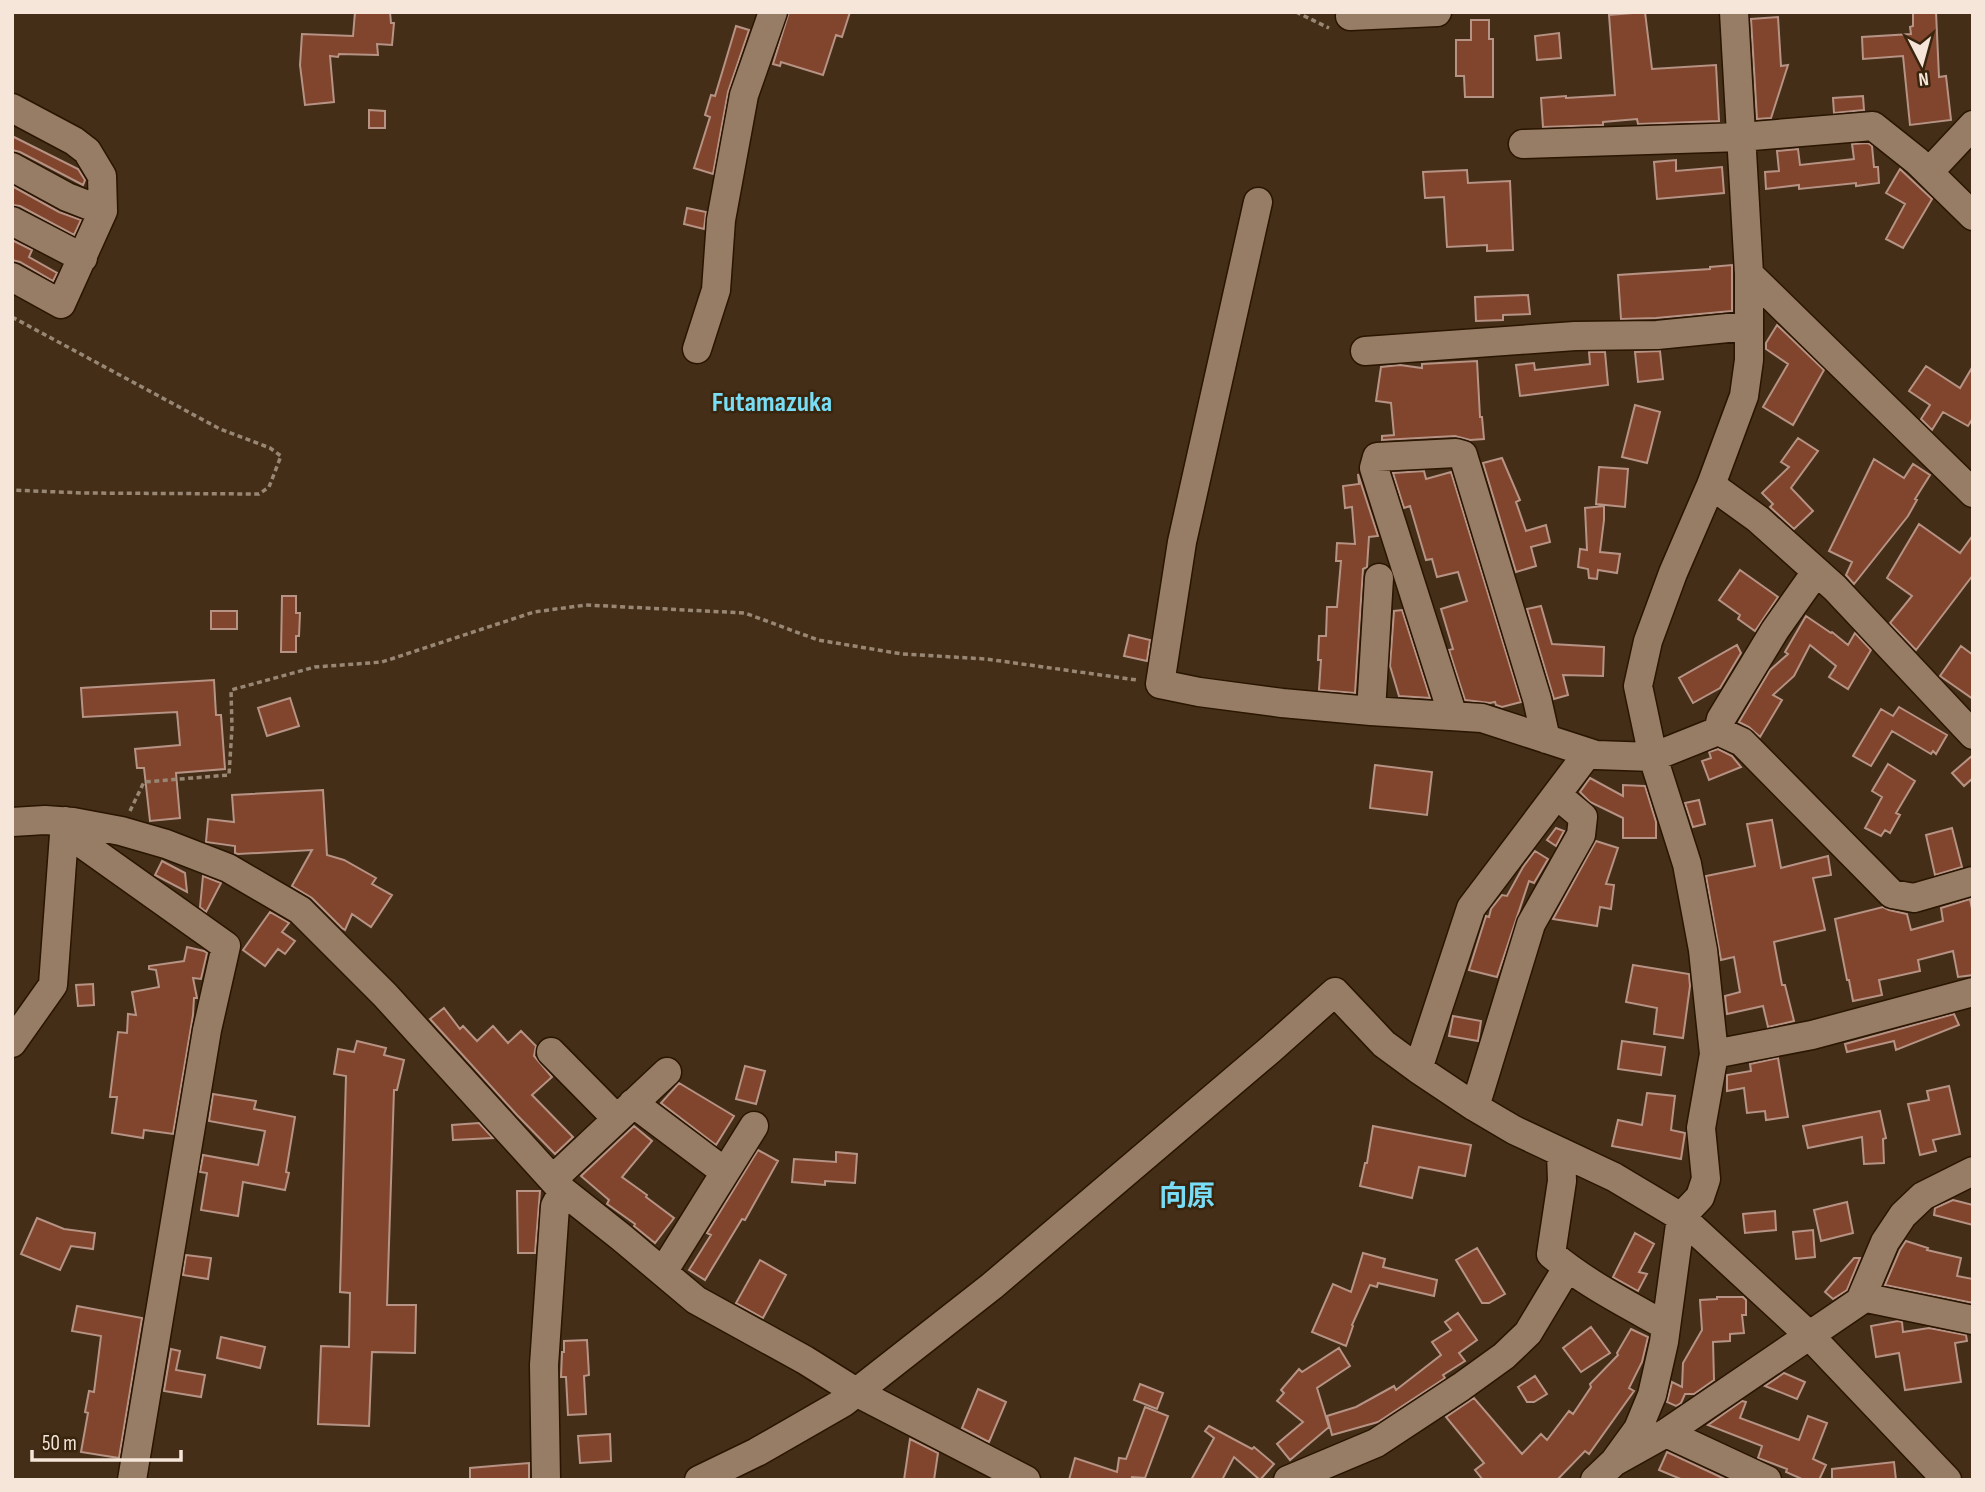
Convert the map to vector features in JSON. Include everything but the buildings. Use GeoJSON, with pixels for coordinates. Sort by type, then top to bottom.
{"type":"FeatureCollection","features":[{"type":"Feature","properties":{"kind":"street"},"geometry":{"type":"LineString","coordinates":[[1350,16],[1437,12]]}},
{"type":"Feature","properties":{"kind":"street"},"geometry":{"type":"LineString","coordinates":[[1605,1471],[1638,1429],[1652,1395],[1666,1326],[1681,1217],[1700,1197],[1706,1178],[1701,1128],[1714,1055],[1703,950],[1687,864],[1653,757],[1638,686],[1652,629],[1744,396],[1749,360],[1749,274],[1734,12]]}},
{"type":"Feature","properties":{"kind":"street"},"geometry":{"type":"LineString","coordinates":[[697,349],[716,290],[721,220],[744,95],[770,13]]}},
{"type":"Feature","properties":{"kind":"street"},"geometry":{"type":"LineString","coordinates":[[12,108],[74,141],[87,151],[102,176],[103,211],[61,304],[12,277]]}},
{"type":"Feature","properties":{"kind":"street"},"geometry":{"type":"LineString","coordinates":[[1928,172],[1973,125]]}},
{"type":"Feature","properties":{"kind":"street"},"geometry":{"type":"LineString","coordinates":[[1523,144],[1741,137],[1873,126],[1928,172],[1973,216]]}},
{"type":"Feature","properties":{"kind":"street"},"geometry":{"type":"LineString","coordinates":[[12,167],[67,197],[103,211]]}},
{"type":"Feature","properties":{"kind":"street"},"geometry":{"type":"LineString","coordinates":[[1258,202],[1182,542],[1160,684],[1282,703],[1482,718],[1596,755],[1653,757],[1718,731],[1742,742],[1892,894],[1914,898],[1973,881]]}},
{"type":"Feature","properties":{"kind":"street"},"geometry":{"type":"LineString","coordinates":[[12,221],[83,258]]}},
{"type":"Feature","properties":{"kind":"street"},"geometry":{"type":"LineString","coordinates":[[1749,274],[1973,493]]}},
{"type":"Feature","properties":{"kind":"street"},"geometry":{"type":"LineString","coordinates":[[1365,351],[1575,336],[1657,335],[1748,326]]}},
{"type":"Feature","properties":{"kind":"street"},"geometry":{"type":"LineString","coordinates":[[1453,716],[1374,468],[1377,457],[1456,453],[1463,455],[1537,699],[1546,739]]}},
{"type":"Feature","properties":{"kind":"street"},"geometry":{"type":"LineString","coordinates":[[1711,485],[1758,519],[1844,598],[1973,735]]}},
{"type":"Feature","properties":{"kind":"street"},"geometry":{"type":"LineString","coordinates":[[1718,731],[1721,719],[1775,629],[1816,572]]}},
{"type":"Feature","properties":{"kind":"street"},"geometry":{"type":"LineString","coordinates":[[1371,711],[1379,578]]}},
{"type":"Feature","properties":{"kind":"street"},"geometry":{"type":"LineString","coordinates":[[1418,1069],[1471,908],[1588,753]]}},
{"type":"Feature","properties":{"kind":"street"},"geometry":{"type":"LineString","coordinates":[[1475,1107],[1531,924],[1581,835],[1583,817],[1558,795]]}},
{"type":"Feature","properties":{"kind":"street"},"geometry":{"type":"LineString","coordinates":[[12,822],[69,822],[121,831],[166,844],[229,868],[300,910],[386,995],[558,1185],[696,1300],[805,1360],[856,1392],[1026,1480]]}},
{"type":"Feature","properties":{"kind":"street"},"geometry":{"type":"LineString","coordinates":[[12,1043],[53,985],[69,822]]}},
{"type":"Feature","properties":{"kind":"street"},"geometry":{"type":"LineString","coordinates":[[69,822],[84,845],[226,946],[207,1030],[132,1480]]}},
{"type":"Feature","properties":{"kind":"street"},"geometry":{"type":"LineString","coordinates":[[699,1480],[757,1452],[845,1402],[992,1286],[1335,992],[1384,1044],[1475,1107],[1514,1130],[1614,1177],[1681,1217],[1809,1335],[1947,1480]]}},
{"type":"Feature","properties":{"kind":"street"},"geometry":{"type":"LineString","coordinates":[[1714,1055],[1812,1035],[1973,992]]}},
{"type":"Feature","properties":{"kind":"street"},"geometry":{"type":"LineString","coordinates":[[551,1052],[625,1111],[725,1172]]}},
{"type":"Feature","properties":{"kind":"street"},"geometry":{"type":"LineString","coordinates":[[546,1480],[544,1365],[558,1185],[625,1111],[667,1072]]}},
{"type":"Feature","properties":{"kind":"street"},"geometry":{"type":"LineString","coordinates":[[663,1272],[754,1126]]}},
{"type":"Feature","properties":{"kind":"street"},"geometry":{"type":"LineString","coordinates":[[1561,1152],[1562,1181],[1551,1254],[1567,1268],[1666,1326]]}},
{"type":"Feature","properties":{"kind":"street"},"geometry":{"type":"LineString","coordinates":[[1605,1471],[1666,1433],[1860,1301],[1885,1242],[1903,1215],[1923,1196],[1973,1171]]}},
{"type":"Feature","properties":{"kind":"street"},"geometry":{"type":"LineString","coordinates":[[1288,1480],[1376,1443],[1504,1356],[1528,1333],[1567,1268]]}},
{"type":"Feature","properties":{"kind":"street"},"geometry":{"type":"LineString","coordinates":[[1862,1297],[1973,1320]]}},
{"type":"Feature","properties":{"kind":"street"},"geometry":{"type":"LineString","coordinates":[[1666,1433],[1767,1480]]}},
{"type":"Feature","properties":{"kind":"path"},"geometry":{"type":"LineString","coordinates":[[12,317],[220,429],[270,448],[281,456],[268,486],[259,494],[12,490]]}},
{"type":"Feature","properties":{"kind":"path"},"geometry":{"type":"LineString","coordinates":[[121,831],[144,782],[229,775],[231,690],[315,667],[382,662],[534,612],[560,608],[586,605],[745,612],[818,640],[902,654],[986,659],[1160,684]]}},
{"type":"Feature","properties":{"kind":"district","name":"Futamazuka"},"geometry":{"type":"Point","coordinates":[772,401]}},
{"type":"Feature","properties":{"kind":"district","name":"向原"},"geometry":{"type":"Point","coordinates":[1187,1195]}}]}
